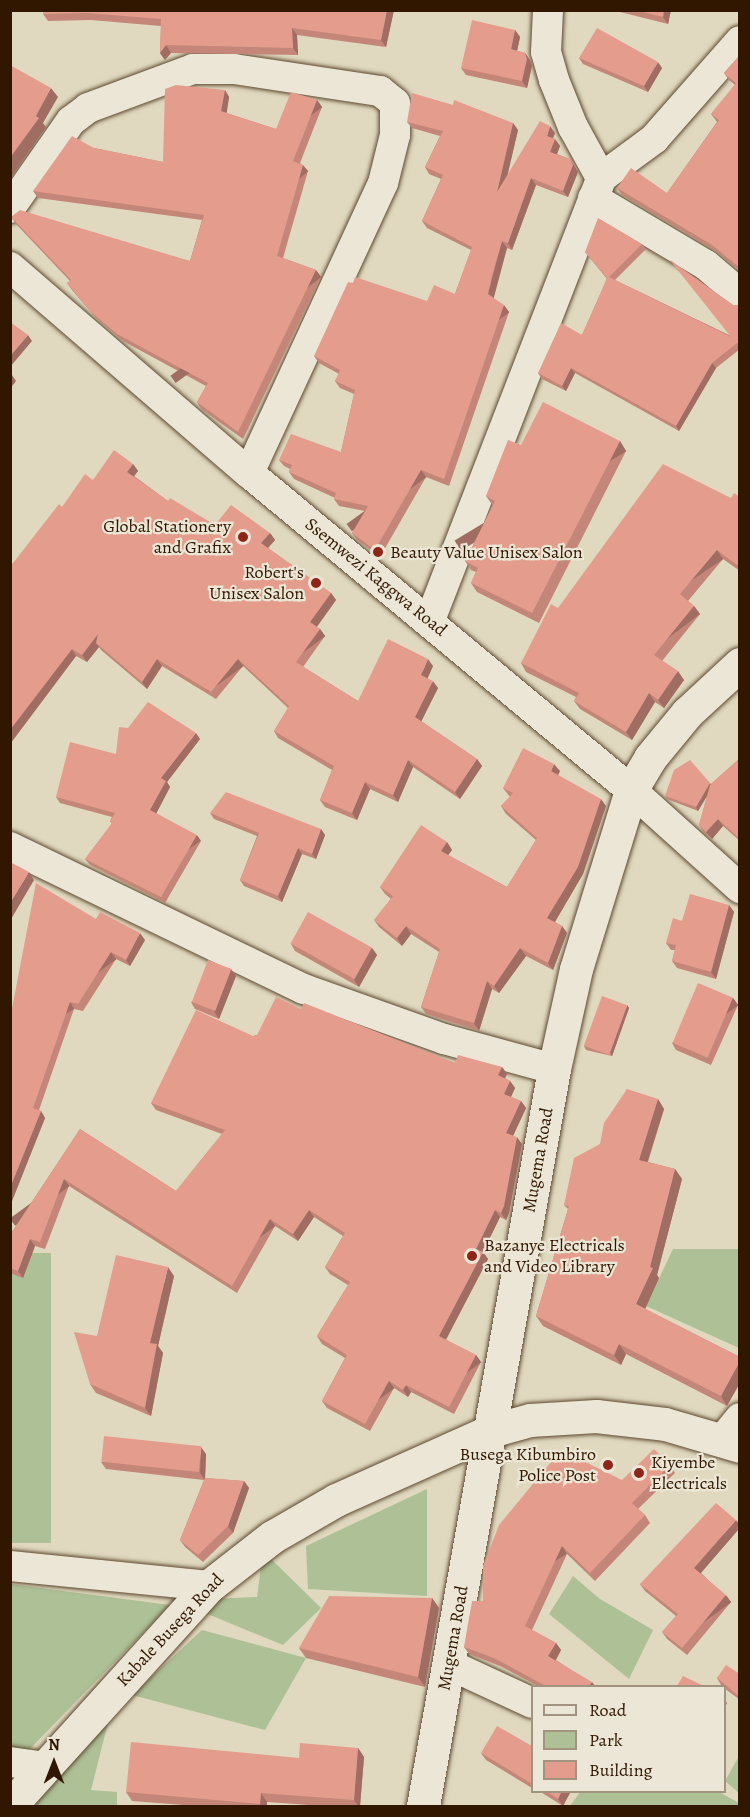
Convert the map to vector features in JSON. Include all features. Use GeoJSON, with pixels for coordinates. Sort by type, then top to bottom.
{"type":"FeatureCollection","features":[{"type":"Feature","properties":{"kind":"street"},"geometry":{"type":"LineString","coordinates":[[548,10],[546,52],[554,80],[597,188],[706,265],[740,294]]}},
{"type":"Feature","properties":{"kind":"street"},"geometry":{"type":"LineString","coordinates":[[430,620],[597,188],[654,139],[740,41]]}},
{"type":"Feature","properties":{"kind":"street"},"geometry":{"type":"LineString","coordinates":[[10,208],[71,121],[88,108],[193,69],[234,69],[380,91],[395,103],[395,135],[383,183],[249,473]]}},
{"type":"Feature","properties":{"kind":"street","name":"Ssemwezi Kaggwa Road"},"geometry":{"type":"LineString","coordinates":[[10,267],[249,473],[430,620],[631,790],[740,888]]}},
{"type":"Feature","properties":{"kind":"street","name":"Mugema Road"},"geometry":{"type":"LineString","coordinates":[[423,1806],[554,1069],[576,969],[631,790],[650,758],[687,713],[740,664]]}},
{"type":"Feature","properties":{"kind":"street"},"geometry":{"type":"LineString","coordinates":[[10,847],[304,989],[444,1039],[554,1069]]}},
{"type":"Feature","properties":{"kind":"street","name":"Kabale Busega Road"},"geometry":{"type":"LineString","coordinates":[[10,1806],[208,1586],[272,1537],[336,1500],[490,1431],[530,1420],[596,1416],[734,1434]]}},
{"type":"Feature","properties":{"kind":"street"},"geometry":{"type":"LineString","coordinates":[[10,1566],[208,1586]]}},
{"type":"Feature","properties":{"kind":"street"},"geometry":{"type":"LineString","coordinates":[[448,1664],[531,1702]]}},
{"type":"Feature","properties":{"kind":"street"},"geometry":{"type":"LineString","coordinates":[[10,1762],[45,1767]]}},
{"type":"Feature","properties":{"kind":"green space"},"geometry":{"type":"Polygon","coordinates":[[[673,1249],[739,1249],[739,1348],[646,1306],[673,1249]]]}},
{"type":"Feature","properties":{"kind":"green space"},"geometry":{"type":"Polygon","coordinates":[[[10,1253],[51,1253],[51,1543],[10,1543],[10,1253]]]}},
{"type":"Feature","properties":{"kind":"green space"},"geometry":{"type":"Polygon","coordinates":[[[427,1489],[427,1596],[308,1589],[306,1546],[427,1489]]]}},
{"type":"Feature","properties":{"kind":"green space"},"geometry":{"type":"Polygon","coordinates":[[[263,1551],[321,1608],[283,1645],[198,1610],[210,1599],[257,1597],[263,1551]]]}},
{"type":"Feature","properties":{"kind":"green space"},"geometry":{"type":"Polygon","coordinates":[[[573,1576],[600,1599],[653,1630],[629,1679],[549,1614],[573,1576]]]}},
{"type":"Feature","properties":{"kind":"green space"},"geometry":{"type":"Polygon","coordinates":[[[10,1584],[170,1605],[24,1755],[11,1753],[10,1584]]]}},
{"type":"Feature","properties":{"kind":"green space"},"geometry":{"type":"Polygon","coordinates":[[[202,1630],[306,1658],[265,1730],[132,1695],[202,1630]]]}},
{"type":"Feature","properties":{"kind":"green space"},"geometry":{"type":"Polygon","coordinates":[[[110,1715],[91,1790],[117,1792],[117,1806],[31,1806],[110,1715]]]}},
{"type":"Feature","properties":{"kind":"green space"},"geometry":{"type":"Polygon","coordinates":[[[739,1756],[739,1793],[726,1782],[739,1756]]]}},
{"type":"Feature","properties":{"kind":"green space"},"geometry":{"type":"Polygon","coordinates":[[[579,1793],[721,1793],[739,1803],[739,1806],[570,1806],[579,1793]]]}},
{"type":"Feature","properties":{"kind":"building"},"geometry":{"type":"Polygon","coordinates":[[[43,10],[387,10],[381,40],[292,28],[293,48],[166,45],[160,53],[161,19],[86,13],[43,14],[43,10]]]}},
{"type":"Feature","properties":{"kind":"building"},"geometry":{"type":"Polygon","coordinates":[[[635,10],[664,10],[663,17],[635,10]]]}},
{"type":"Feature","properties":{"kind":"building"},"geometry":{"type":"Polygon","coordinates":[[[472,20],[515,30],[511,49],[525,53],[527,59],[522,81],[461,68],[472,20]]]}},
{"type":"Feature","properties":{"kind":"building"},"geometry":{"type":"Polygon","coordinates":[[[597,28],[658,62],[644,86],[579,58],[597,28]]]}},
{"type":"Feature","properties":{"kind":"building"},"geometry":{"type":"Polygon","coordinates":[[[740,55],[740,268],[712,245],[617,188],[631,168],[667,193],[719,120],[711,114],[736,83],[724,73],[740,55]]]}},
{"type":"Feature","properties":{"kind":"building"},"geometry":{"type":"Polygon","coordinates":[[[10,65],[51,88],[36,116],[39,118],[10,158],[10,65]]]}},
{"type":"Feature","properties":{"kind":"building"},"geometry":{"type":"Polygon","coordinates":[[[176,85],[225,90],[221,111],[276,129],[291,92],[317,100],[293,161],[303,165],[277,256],[316,270],[238,432],[197,402],[208,383],[117,334],[91,312],[67,283],[71,280],[11,217],[20,210],[190,261],[204,215],[33,191],[72,136],[94,148],[163,162],[165,89],[176,85]]]}},
{"type":"Feature","properties":{"kind":"building"},"geometry":{"type":"Polygon","coordinates":[[[412,93],[453,105],[454,100],[513,123],[497,192],[540,121],[550,126],[547,136],[555,139],[550,152],[570,159],[573,165],[563,191],[531,178],[508,243],[502,241],[488,294],[504,305],[444,479],[421,470],[375,550],[352,533],[368,506],[334,499],[336,493],[289,472],[292,465],[279,460],[291,434],[341,452],[355,390],[335,381],[340,370],[314,356],[348,282],[353,283],[355,277],[427,301],[434,285],[455,294],[472,247],[422,221],[443,175],[425,167],[443,131],[407,122],[412,93]]]}},
{"type":"Feature","properties":{"kind":"building"},"geometry":{"type":"Polygon","coordinates":[[[598,218],[642,244],[609,277],[731,337],[670,260],[733,305],[740,305],[740,347],[737,343],[712,363],[676,426],[571,368],[562,386],[538,373],[561,323],[582,335],[607,278],[585,252],[598,218]]]}},
{"type":"Feature","properties":{"kind":"building"},"geometry":{"type":"Polygon","coordinates":[[[10,322],[28,335],[10,356],[10,322]]]}},
{"type":"Feature","properties":{"kind":"building"},"geometry":{"type":"Polygon","coordinates":[[[543,402],[620,441],[532,613],[471,583],[478,568],[465,561],[495,501],[486,496],[508,440],[521,445],[543,402]]]}},
{"type":"Feature","properties":{"kind":"building"},"geometry":{"type":"Polygon","coordinates":[[[114,450],[133,464],[127,472],[168,501],[170,498],[215,525],[231,505],[270,533],[261,543],[331,593],[310,622],[320,629],[296,662],[358,701],[388,639],[428,659],[421,675],[433,681],[415,717],[477,759],[455,792],[408,760],[393,795],[365,782],[352,813],[320,800],[334,766],[274,731],[289,706],[238,659],[211,692],[157,659],[142,682],[96,643],[98,634],[82,655],[72,649],[10,730],[10,567],[59,504],[62,507],[85,474],[93,480],[114,450]]]}},
{"type":"Feature","properties":{"kind":"building"},"geometry":{"type":"Polygon","coordinates":[[[663,464],[731,498],[734,493],[740,497],[740,561],[737,565],[717,550],[680,594],[694,606],[654,655],[678,671],[658,700],[649,693],[626,732],[574,701],[579,693],[521,663],[551,604],[558,608],[663,464]]]}},
{"type":"Feature","properties":{"kind":"building"},"geometry":{"type":"Polygon","coordinates":[[[148,702],[196,733],[161,778],[166,781],[150,810],[197,835],[161,897],[85,859],[112,823],[110,821],[115,813],[56,797],[70,742],[116,754],[119,727],[128,728],[148,702]]]}},
{"type":"Feature","properties":{"kind":"building"},"geometry":{"type":"Polygon","coordinates":[[[523,748],[554,764],[551,771],[601,799],[578,867],[547,918],[562,926],[548,963],[520,948],[494,986],[487,981],[474,1023],[421,1007],[440,949],[406,926],[397,938],[374,920],[393,896],[380,887],[421,825],[447,842],[441,851],[507,887],[537,838],[501,806],[513,793],[503,788],[523,748]]]}},
{"type":"Feature","properties":{"kind":"building"},"geometry":{"type":"Polygon","coordinates":[[[740,758],[740,839],[718,819],[706,832],[699,825],[710,785],[740,758]]]}},
{"type":"Feature","properties":{"kind":"building"},"geometry":{"type":"Polygon","coordinates":[[[690,760],[710,783],[696,807],[665,796],[674,770],[690,760]]]}},
{"type":"Feature","properties":{"kind":"building"},"geometry":{"type":"Polygon","coordinates":[[[226,792],[321,829],[312,854],[298,848],[278,896],[240,880],[259,833],[210,813],[226,792]]]}},
{"type":"Feature","properties":{"kind":"building"},"geometry":{"type":"Polygon","coordinates":[[[10,862],[29,872],[10,903],[10,862]]]}},
{"type":"Feature","properties":{"kind":"building"},"geometry":{"type":"Polygon","coordinates":[[[36,883],[96,919],[100,912],[140,933],[126,960],[111,952],[78,1004],[70,1002],[33,1108],[41,1111],[10,1188],[10,1019],[36,883]]]}},
{"type":"Feature","properties":{"kind":"building"},"geometry":{"type":"Polygon","coordinates":[[[690,894],[729,905],[711,972],[672,961],[676,945],[666,943],[673,918],[682,921],[690,894]]]}},
{"type":"Feature","properties":{"kind":"building"},"geometry":{"type":"Polygon","coordinates":[[[308,912],[372,947],[354,979],[291,943],[308,912]]]}},
{"type":"Feature","properties":{"kind":"building"},"geometry":{"type":"Polygon","coordinates":[[[208,960],[231,969],[215,1011],[192,1002],[208,960]]]}},
{"type":"Feature","properties":{"kind":"building"},"geometry":{"type":"Polygon","coordinates":[[[698,983],[733,998],[708,1058],[673,1043],[698,983]]]}},
{"type":"Feature","properties":{"kind":"building"},"geometry":{"type":"Polygon","coordinates":[[[602,996],[627,1005],[609,1055],[584,1046],[602,996]]]}},
{"type":"Feature","properties":{"kind":"building"},"geometry":{"type":"Polygon","coordinates":[[[276,997],[301,1009],[304,1003],[455,1063],[458,1055],[502,1067],[498,1075],[510,1081],[504,1094],[521,1101],[506,1133],[517,1137],[504,1206],[501,1213],[495,1210],[476,1249],[483,1252],[439,1336],[476,1355],[449,1407],[406,1385],[403,1390],[389,1381],[365,1424],[322,1401],[347,1355],[317,1336],[350,1282],[325,1267],[345,1233],[309,1210],[293,1234],[270,1219],[232,1286],[64,1179],[40,1242],[30,1239],[18,1271],[10,1268],[10,1235],[80,1129],[176,1191],[225,1130],[151,1103],[196,1010],[253,1036],[257,1035],[276,997]]]}},
{"type":"Feature","properties":{"kind":"building"},"geometry":{"type":"Polygon","coordinates":[[[627,1089],[658,1099],[639,1160],[675,1169],[650,1267],[653,1268],[636,1304],[740,1357],[721,1396],[619,1344],[614,1355],[536,1316],[569,1206],[564,1205],[574,1158],[600,1144],[604,1123],[627,1089]]]}},
{"type":"Feature","properties":{"kind":"building"},"geometry":{"type":"Polygon","coordinates":[[[116,1255],[168,1267],[150,1343],[157,1344],[145,1408],[90,1384],[74,1332],[97,1336],[116,1255]]]}},
{"type":"Feature","properties":{"kind":"building"},"geometry":{"type":"Polygon","coordinates":[[[104,1436],[201,1446],[199,1472],[101,1462],[104,1436]]]}},
{"type":"Feature","properties":{"kind":"building"},"geometry":{"type":"Polygon","coordinates":[[[654,1449],[670,1465],[632,1503],[645,1515],[590,1573],[562,1546],[525,1626],[556,1643],[548,1656],[592,1682],[590,1685],[544,1685],[494,1658],[464,1647],[472,1601],[483,1601],[483,1566],[499,1525],[561,1450],[622,1480],[654,1449]]]}},
{"type":"Feature","properties":{"kind":"building"},"geometry":{"type":"Polygon","coordinates":[[[205,1478],[244,1481],[228,1526],[198,1555],[180,1540],[205,1478]]]}},
{"type":"Feature","properties":{"kind":"building"},"geometry":{"type":"Polygon","coordinates":[[[716,1503],[736,1520],[694,1568],[726,1595],[682,1648],[662,1632],[678,1614],[640,1584],[716,1503]]]}},
{"type":"Feature","properties":{"kind":"building"},"geometry":{"type":"Polygon","coordinates":[[[329,1596],[432,1598],[418,1677],[299,1648],[329,1596]]]}},
{"type":"Feature","properties":{"kind":"building"},"geometry":{"type":"Polygon","coordinates":[[[726,1665],[740,1674],[740,1697],[726,1685],[717,1678],[726,1665]]]}},
{"type":"Feature","properties":{"kind":"building"},"geometry":{"type":"Polygon","coordinates":[[[683,1676],[702,1685],[678,1685],[683,1676]]]}},
{"type":"Feature","properties":{"kind":"building"},"geometry":{"type":"Polygon","coordinates":[[[497,1726],[531,1745],[531,1783],[481,1753],[497,1726]]]}},
{"type":"Feature","properties":{"kind":"building"},"geometry":{"type":"Polygon","coordinates":[[[131,1742],[299,1758],[300,1743],[358,1748],[354,1800],[261,1793],[260,1804],[126,1792],[131,1742]]]}},
{"type":"Feature","properties":{"kind":"building"},"geometry":{"type":"Polygon","coordinates":[[[549,1793],[561,1793],[558,1799],[549,1793]]]}},
{"type":"Feature","properties":{"kind":"place","name":"Global Stationery and Grafix"},"geometry":{"type":"Point","coordinates":[243,537]}},
{"type":"Feature","properties":{"kind":"place","name":"Beauty Value Unisex Salon"},"geometry":{"type":"Point","coordinates":[378,552]}},
{"type":"Feature","properties":{"kind":"place","name":"Robert's Unisex Salon"},"geometry":{"type":"Point","coordinates":[316,583]}},
{"type":"Feature","properties":{"kind":"place","name":"Bazanye Electricals and Video Library"},"geometry":{"type":"Point","coordinates":[472,1256]}},
{"type":"Feature","properties":{"kind":"place","name":"Busega Kibumbiro Police Post"},"geometry":{"type":"Point","coordinates":[608,1465]}},
{"type":"Feature","properties":{"kind":"place","name":"Kiyembe Electricals"},"geometry":{"type":"Point","coordinates":[639,1473]}}]}
